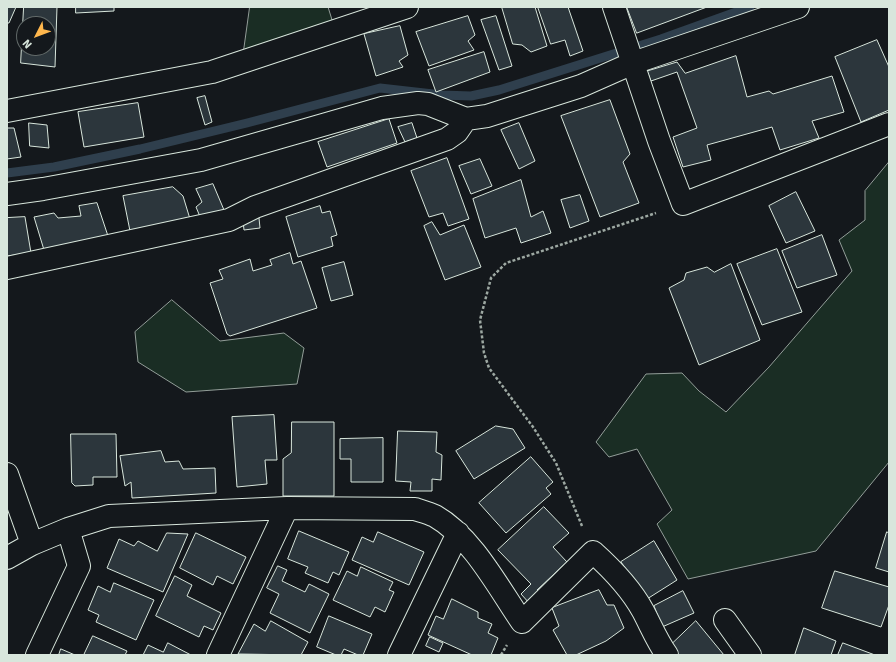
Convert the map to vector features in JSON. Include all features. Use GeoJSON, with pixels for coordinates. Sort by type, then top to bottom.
{"type":"FeatureCollection","features":[{"type":"Feature","properties":{"kind":"street"},"geometry":{"type":"LineString","coordinates":[[7,111],[212,72],[407,7]]}},
{"type":"Feature","properties":{"kind":"street"},"geometry":{"type":"LineString","coordinates":[[614,7],[659,141],[684,204],[889,124]]}},
{"type":"Feature","properties":{"kind":"street"},"geometry":{"type":"LineString","coordinates":[[7,194],[43,189],[201,160],[382,108],[418,103],[428,104],[466,119],[487,116],[581,86],[630,52],[798,7]]}},
{"type":"Feature","properties":{"kind":"street"},"geometry":{"type":"LineString","coordinates":[[7,268],[229,220],[255,207],[447,139],[457,132],[466,119]]}},
{"type":"Feature","properties":{"kind":"street"},"geometry":{"type":"LineString","coordinates":[[7,474],[32,544]]}},
{"type":"Feature","properties":{"kind":"street"},"geometry":{"type":"LineString","coordinates":[[7,558],[32,544],[68,529],[109,516],[287,508],[415,509],[434,516],[458,533],[522,622],[593,552],[614,570],[643,610],[655,638],[667,655]]}},
{"type":"Feature","properties":{"kind":"street"},"geometry":{"type":"LineString","coordinates":[[218,655],[287,508]]}},
{"type":"Feature","properties":{"kind":"street"},"geometry":{"type":"LineString","coordinates":[[36,655],[79,566],[68,529]]}},
{"type":"Feature","properties":{"kind":"street"},"geometry":{"type":"LineString","coordinates":[[399,655],[458,533]]}},
{"type":"Feature","properties":{"kind":"street"},"geometry":{"type":"LineString","coordinates":[[725,620],[750,655]]}},
{"type":"Feature","properties":{"kind":"path"},"geometry":{"type":"LineString","coordinates":[[593,552],[556,463],[533,427],[489,368],[484,353],[480,320],[491,278],[506,263],[684,204]]}},
{"type":"Feature","properties":{"kind":"green space"},"geometry":{"type":"Polygon","coordinates":[[[250,7],[328,7],[333,23],[244,50],[250,7]]]}},
{"type":"Feature","properties":{"kind":"green space"},"geometry":{"type":"Polygon","coordinates":[[[889,162],[889,462],[816,551],[688,579],[657,524],[672,510],[637,449],[609,457],[596,442],[646,374],[682,373],[699,391],[726,412],[769,367],[852,271],[839,240],[865,220],[865,191],[889,162]]]}},
{"type":"Feature","properties":{"kind":"green space"},"geometry":{"type":"Polygon","coordinates":[[[172,300],[220,341],[284,333],[304,348],[297,384],[186,392],[138,362],[135,332],[172,300]]]}},
{"type":"Feature","properties":{"kind":"building"},"geometry":{"type":"Polygon","coordinates":[[[7,7],[16,7],[9,23],[7,23],[7,7]]]}},
{"type":"Feature","properties":{"kind":"building"},"geometry":{"type":"Polygon","coordinates":[[[24,7],[57,7],[56,37],[56,16],[24,16],[24,7]]]}},
{"type":"Feature","properties":{"kind":"building"},"geometry":{"type":"Polygon","coordinates":[[[76,7],[114,7],[114,11],[76,13],[76,7]]]}},
{"type":"Feature","properties":{"kind":"building"},"geometry":{"type":"Polygon","coordinates":[[[502,7],[535,7],[547,46],[531,52],[522,45],[513,44],[502,7]]]}},
{"type":"Feature","properties":{"kind":"building"},"geometry":{"type":"Polygon","coordinates":[[[538,7],[568,7],[583,51],[570,56],[565,40],[551,44],[538,7]]]}},
{"type":"Feature","properties":{"kind":"building"},"geometry":{"type":"Polygon","coordinates":[[[627,7],[707,7],[637,33],[627,7]]]}},
{"type":"Feature","properties":{"kind":"building"},"geometry":{"type":"Polygon","coordinates":[[[468,16],[475,35],[468,41],[474,50],[429,66],[416,32],[468,16]]]}},
{"type":"Feature","properties":{"kind":"building"},"geometry":{"type":"Polygon","coordinates":[[[496,16],[512,66],[499,70],[481,20],[496,16]]]}},
{"type":"Feature","properties":{"kind":"building"},"geometry":{"type":"Polygon","coordinates":[[[400,26],[408,55],[399,61],[403,67],[376,76],[364,34],[400,26]]]}},
{"type":"Feature","properties":{"kind":"building"},"geometry":{"type":"Polygon","coordinates":[[[877,40],[889,67],[889,110],[861,122],[835,57],[877,40]]]}},
{"type":"Feature","properties":{"kind":"building"},"geometry":{"type":"Polygon","coordinates":[[[484,52],[490,72],[436,92],[428,70],[484,52]]]}},
{"type":"Feature","properties":{"kind":"building"},"geometry":{"type":"Polygon","coordinates":[[[21,56],[55,56],[55,67],[21,63],[21,56]]]}},
{"type":"Feature","properties":{"kind":"building"},"geometry":{"type":"Polygon","coordinates":[[[736,56],[747,97],[769,91],[773,94],[832,76],[844,112],[812,121],[819,138],[780,150],[772,127],[707,145],[711,160],[683,167],[673,137],[697,128],[677,72],[651,81],[647,71],[677,62],[685,73],[736,56]]]}},
{"type":"Feature","properties":{"kind":"building"},"geometry":{"type":"Polygon","coordinates":[[[205,96],[212,122],[205,125],[197,98],[205,96]]]}},
{"type":"Feature","properties":{"kind":"building"},"geometry":{"type":"Polygon","coordinates":[[[610,100],[630,154],[623,162],[639,203],[600,217],[561,116],[610,100]]]}},
{"type":"Feature","properties":{"kind":"building"},"geometry":{"type":"Polygon","coordinates":[[[138,103],[144,137],[84,147],[78,112],[138,103]]]}},
{"type":"Feature","properties":{"kind":"building"},"geometry":{"type":"Polygon","coordinates":[[[389,119],[397,143],[327,167],[318,142],[389,119]]]}},
{"type":"Feature","properties":{"kind":"building"},"geometry":{"type":"Polygon","coordinates":[[[29,123],[47,125],[49,148],[30,146],[29,123]]]}},
{"type":"Feature","properties":{"kind":"building"},"geometry":{"type":"Polygon","coordinates":[[[412,123],[417,138],[405,142],[398,127],[412,123]]]}},
{"type":"Feature","properties":{"kind":"building"},"geometry":{"type":"Polygon","coordinates":[[[519,123],[535,161],[519,169],[501,130],[519,123]]]}},
{"type":"Feature","properties":{"kind":"building"},"geometry":{"type":"Polygon","coordinates":[[[7,128],[14,128],[21,157],[7,159],[7,128]]]}},
{"type":"Feature","properties":{"kind":"building"},"geometry":{"type":"Polygon","coordinates":[[[447,158],[469,219],[448,226],[443,213],[429,217],[411,171],[447,158]]]}},
{"type":"Feature","properties":{"kind":"building"},"geometry":{"type":"Polygon","coordinates":[[[480,159],[492,186],[471,194],[459,166],[480,159]]]}},
{"type":"Feature","properties":{"kind":"building"},"geometry":{"type":"Polygon","coordinates":[[[521,180],[531,217],[543,211],[551,233],[521,243],[516,228],[485,238],[473,199],[521,180]]]}},
{"type":"Feature","properties":{"kind":"building"},"geometry":{"type":"Polygon","coordinates":[[[213,184],[224,210],[201,219],[196,207],[202,202],[196,189],[213,184]]]}},
{"type":"Feature","properties":{"kind":"building"},"geometry":{"type":"Polygon","coordinates":[[[173,187],[183,196],[190,219],[130,231],[123,196],[173,187]]]}},
{"type":"Feature","properties":{"kind":"building"},"geometry":{"type":"Polygon","coordinates":[[[796,192],[815,231],[786,243],[769,206],[796,192]]]}},
{"type":"Feature","properties":{"kind":"building"},"geometry":{"type":"Polygon","coordinates":[[[580,195],[589,221],[570,228],[561,200],[580,195]]]}},
{"type":"Feature","properties":{"kind":"building"},"geometry":{"type":"Polygon","coordinates":[[[97,203],[109,239],[44,250],[34,217],[54,213],[58,218],[81,216],[79,206],[97,203]]]}},
{"type":"Feature","properties":{"kind":"building"},"geometry":{"type":"Polygon","coordinates":[[[320,206],[322,213],[330,211],[337,235],[331,237],[333,246],[298,257],[286,217],[320,206]]]}},
{"type":"Feature","properties":{"kind":"building"},"geometry":{"type":"Polygon","coordinates":[[[25,217],[31,253],[7,256],[7,218],[25,217]]]}},
{"type":"Feature","properties":{"kind":"building"},"geometry":{"type":"Polygon","coordinates":[[[259,218],[260,228],[244,230],[243,221],[259,218]]]}},
{"type":"Feature","properties":{"kind":"building"},"geometry":{"type":"Polygon","coordinates":[[[432,222],[440,235],[464,225],[481,267],[445,280],[424,226],[432,222]]]}},
{"type":"Feature","properties":{"kind":"building"},"geometry":{"type":"Polygon","coordinates":[[[822,235],[837,275],[797,288],[782,251],[822,235]]]}},
{"type":"Feature","properties":{"kind":"building"},"geometry":{"type":"Polygon","coordinates":[[[777,249],[802,312],[762,325],[737,264],[777,249]]]}},
{"type":"Feature","properties":{"kind":"building"},"geometry":{"type":"Polygon","coordinates":[[[290,253],[293,264],[301,261],[317,308],[230,336],[227,334],[210,283],[223,279],[219,270],[250,259],[253,271],[272,265],[270,260],[290,253]]]}},
{"type":"Feature","properties":{"kind":"building"},"geometry":{"type":"Polygon","coordinates":[[[344,262],[353,295],[331,301],[322,268],[344,262]]]}},
{"type":"Feature","properties":{"kind":"building"},"geometry":{"type":"Polygon","coordinates":[[[731,264],[760,340],[699,365],[669,288],[684,280],[686,273],[707,267],[714,272],[731,264]]]}},
{"type":"Feature","properties":{"kind":"building"},"geometry":{"type":"Polygon","coordinates":[[[274,415],[277,460],[265,460],[267,484],[237,487],[232,417],[274,415]]]}},
{"type":"Feature","properties":{"kind":"building"},"geometry":{"type":"Polygon","coordinates":[[[292,422],[334,422],[334,496],[283,496],[283,459],[291,453],[292,422]]]}},
{"type":"Feature","properties":{"kind":"building"},"geometry":{"type":"Polygon","coordinates":[[[496,426],[513,429],[525,448],[474,479],[456,451],[496,426]]]}},
{"type":"Feature","properties":{"kind":"building"},"geometry":{"type":"Polygon","coordinates":[[[398,431],[437,432],[436,452],[442,455],[441,480],[432,479],[432,491],[410,491],[411,482],[396,481],[398,431]]]}},
{"type":"Feature","properties":{"kind":"building"},"geometry":{"type":"Polygon","coordinates":[[[71,434],[116,434],[117,477],[93,477],[93,485],[75,486],[72,483],[71,434]]]}},
{"type":"Feature","properties":{"kind":"building"},"geometry":{"type":"Polygon","coordinates":[[[383,438],[383,482],[351,482],[351,459],[340,459],[340,439],[383,438]]]}},
{"type":"Feature","properties":{"kind":"building"},"geometry":{"type":"Polygon","coordinates":[[[161,451],[165,462],[179,461],[183,469],[215,468],[216,493],[132,498],[131,482],[125,486],[120,456],[161,451]]]}},
{"type":"Feature","properties":{"kind":"building"},"geometry":{"type":"Polygon","coordinates":[[[531,457],[553,482],[546,488],[551,494],[506,533],[479,503],[531,457]]]}},
{"type":"Feature","properties":{"kind":"building"},"geometry":{"type":"Polygon","coordinates":[[[544,507],[569,533],[553,547],[567,562],[537,590],[541,594],[530,604],[521,594],[531,584],[498,550],[544,507]]]}},
{"type":"Feature","properties":{"kind":"building"},"geometry":{"type":"Polygon","coordinates":[[[299,531],[349,552],[339,575],[333,572],[328,583],[305,573],[308,567],[288,559],[299,531]]]}},
{"type":"Feature","properties":{"kind":"building"},"geometry":{"type":"Polygon","coordinates":[[[378,532],[424,552],[409,585],[352,560],[362,537],[373,542],[378,532]]]}},
{"type":"Feature","properties":{"kind":"building"},"geometry":{"type":"Polygon","coordinates":[[[887,532],[889,533],[889,572],[876,568],[887,532]]]}},
{"type":"Feature","properties":{"kind":"building"},"geometry":{"type":"Polygon","coordinates":[[[167,533],[188,534],[163,592],[107,568],[119,539],[134,546],[138,541],[157,551],[167,533]]]}},
{"type":"Feature","properties":{"kind":"building"},"geometry":{"type":"Polygon","coordinates":[[[196,533],[246,557],[233,584],[217,576],[213,585],[180,568],[196,533]]]}},
{"type":"Feature","properties":{"kind":"building"},"geometry":{"type":"Polygon","coordinates":[[[654,541],[677,580],[647,599],[621,562],[654,541]]]}},
{"type":"Feature","properties":{"kind":"building"},"geometry":{"type":"Polygon","coordinates":[[[278,566],[287,570],[282,581],[305,592],[309,584],[329,594],[310,633],[270,613],[279,594],[267,588],[278,566]]]}},
{"type":"Feature","properties":{"kind":"building"},"geometry":{"type":"Polygon","coordinates":[[[361,567],[393,582],[389,590],[394,592],[385,612],[375,607],[370,617],[333,600],[347,571],[357,576],[361,567]]]}},
{"type":"Feature","properties":{"kind":"building"},"geometry":{"type":"Polygon","coordinates":[[[835,571],[889,587],[889,605],[881,627],[822,608],[835,571]]]}},
{"type":"Feature","properties":{"kind":"building"},"geometry":{"type":"Polygon","coordinates":[[[175,576],[192,585],[187,596],[221,613],[213,630],[204,626],[199,637],[156,616],[175,576]]]}},
{"type":"Feature","properties":{"kind":"building"},"geometry":{"type":"Polygon","coordinates":[[[114,583],[154,600],[136,640],[96,622],[99,615],[88,610],[98,586],[110,592],[114,583]]]}},
{"type":"Feature","properties":{"kind":"building"},"geometry":{"type":"Polygon","coordinates":[[[599,590],[607,605],[614,605],[624,628],[606,641],[576,655],[567,655],[553,630],[559,626],[552,608],[599,590]]]}},
{"type":"Feature","properties":{"kind":"building"},"geometry":{"type":"Polygon","coordinates":[[[683,591],[694,613],[662,627],[654,606],[683,591]]]}},
{"type":"Feature","properties":{"kind":"building"},"geometry":{"type":"Polygon","coordinates":[[[452,599],[478,612],[478,618],[492,624],[488,633],[498,638],[491,655],[472,655],[428,635],[436,616],[443,619],[452,599]]]}},
{"type":"Feature","properties":{"kind":"building"},"geometry":{"type":"Polygon","coordinates":[[[329,616],[372,634],[363,655],[358,655],[344,649],[341,655],[336,655],[317,647],[329,616]]]}},
{"type":"Feature","properties":{"kind":"building"},"geometry":{"type":"Polygon","coordinates":[[[271,621],[308,642],[301,655],[238,654],[254,624],[265,631],[271,621]]]}},
{"type":"Feature","properties":{"kind":"building"},"geometry":{"type":"Polygon","coordinates":[[[696,621],[724,655],[677,655],[670,646],[696,621]]]}},
{"type":"Feature","properties":{"kind":"building"},"geometry":{"type":"Polygon","coordinates":[[[804,628],[836,641],[831,655],[795,655],[804,628]]]}},
{"type":"Feature","properties":{"kind":"building"},"geometry":{"type":"Polygon","coordinates":[[[93,636],[127,651],[125,655],[84,655],[93,636]]]}},
{"type":"Feature","properties":{"kind":"building"},"geometry":{"type":"Polygon","coordinates":[[[430,637],[443,643],[439,652],[426,646],[430,637]]]}},
{"type":"Feature","properties":{"kind":"building"},"geometry":{"type":"Polygon","coordinates":[[[168,643],[191,655],[143,655],[148,645],[163,652],[168,643]]]}},
{"type":"Feature","properties":{"kind":"building"},"geometry":{"type":"Polygon","coordinates":[[[843,643],[875,655],[838,655],[843,643]]]}},
{"type":"Feature","properties":{"kind":"building"},"geometry":{"type":"Polygon","coordinates":[[[61,649],[75,655],[59,655],[61,649]]]}},
{"type":"Feature","properties":{"kind":"waterway"},"geometry":{"type":"LineString","coordinates":[[7,173],[54,167],[140,149],[380,88],[442,95],[471,96],[499,90],[661,39],[750,7]]}}]}
